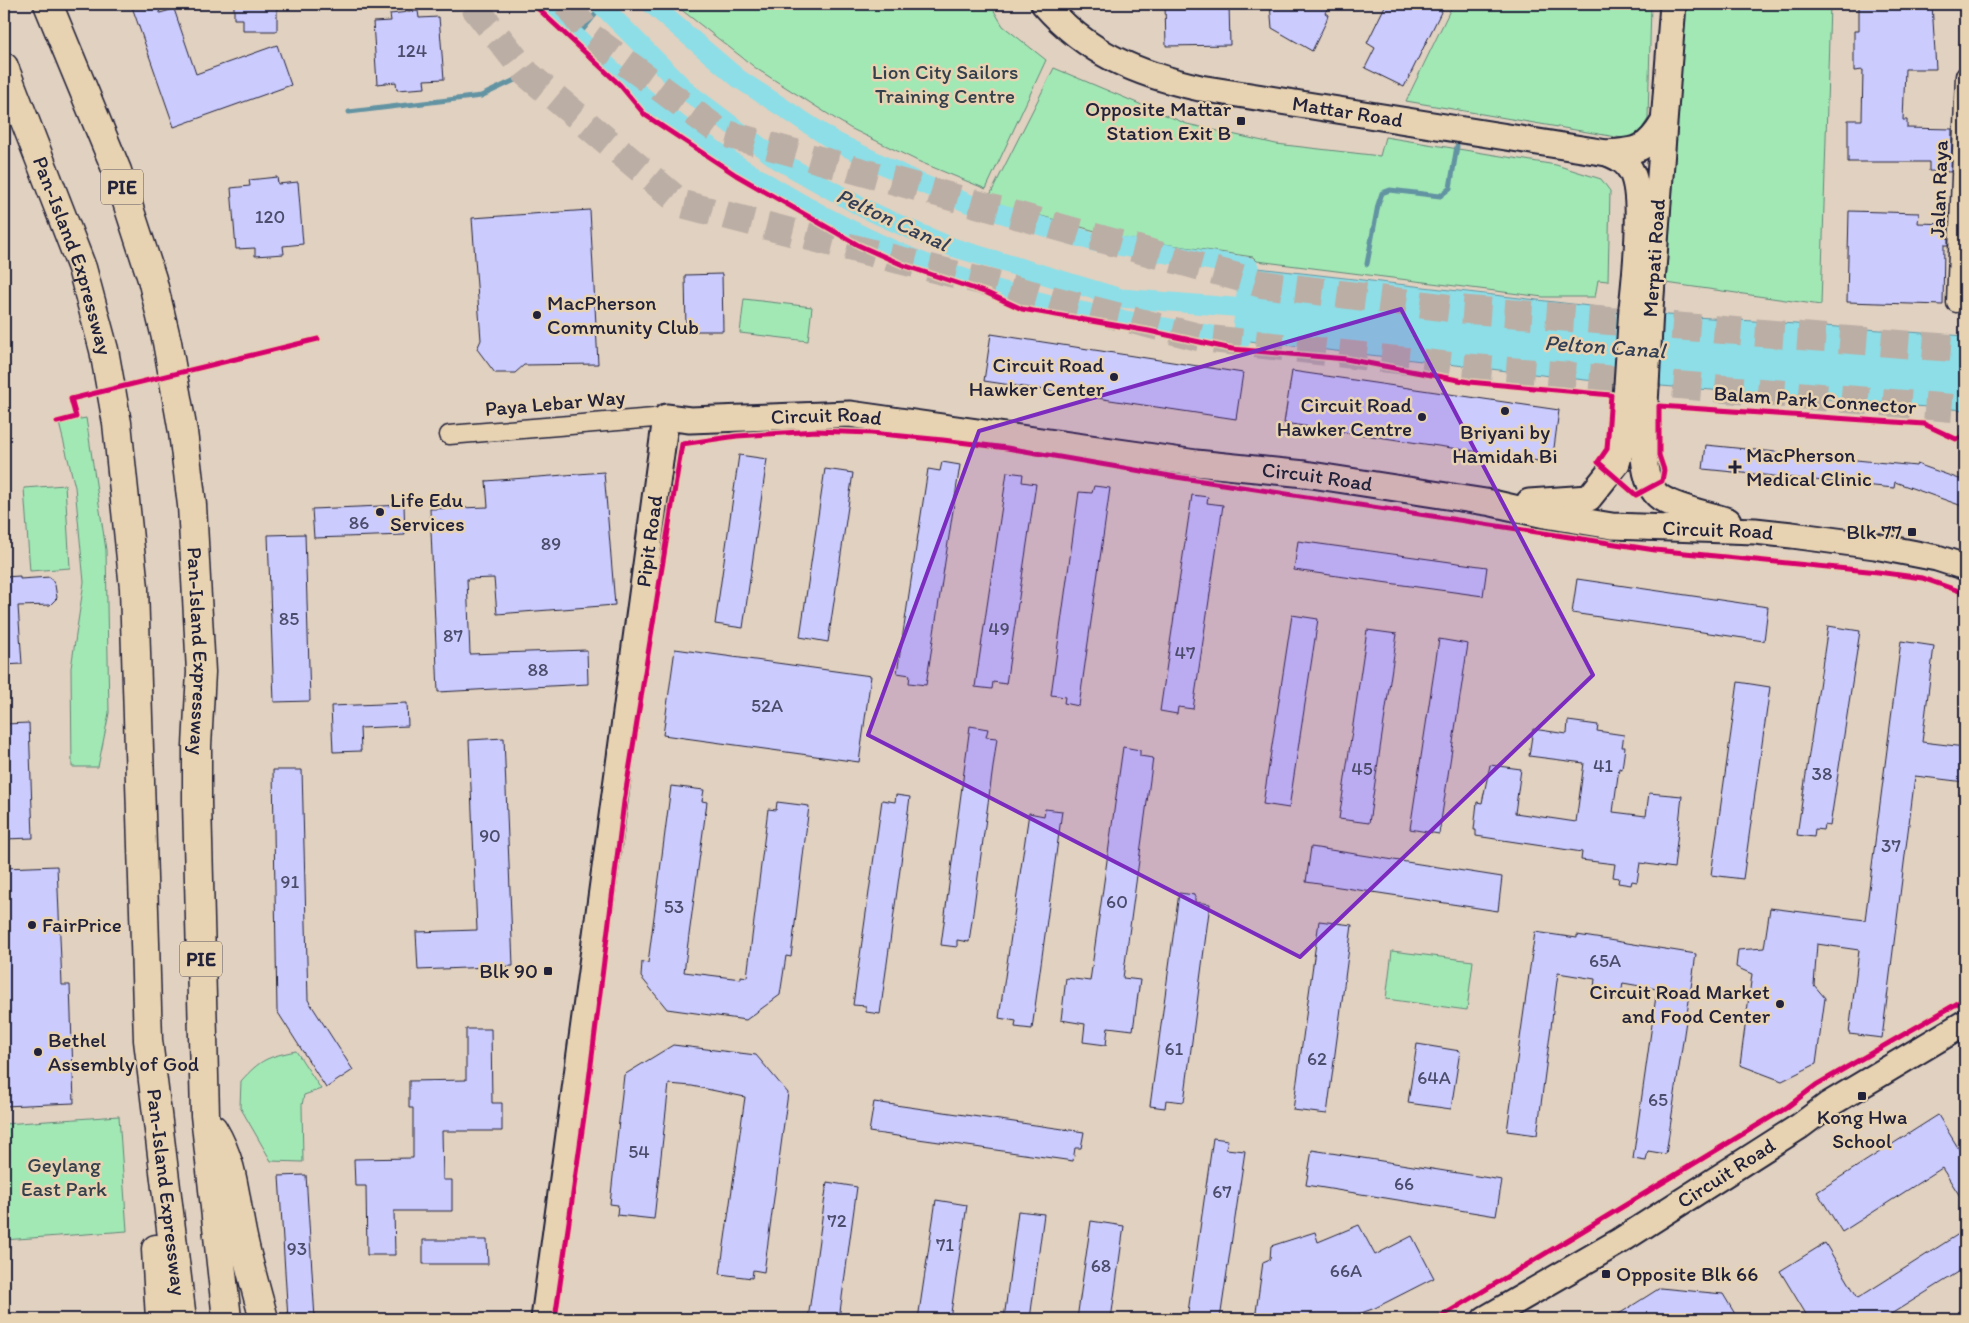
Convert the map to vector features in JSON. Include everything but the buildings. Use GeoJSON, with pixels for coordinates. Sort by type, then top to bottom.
{"type":"FeatureCollection","features":[{"type":"Feature","properties":{"kind":"highway","name":"Pan-Island Expressway"},"geometry":{"type":"LineString","coordinates":[[48,4],[117,171],[152,280],[167,342],[182,423],[192,505],[201,672],[197,746],[197,802],[205,1115],[227,1319]]}},
{"type":"Feature","properties":{"kind":"highway","name":"Pan-Island Expressway"},"geometry":{"type":"LineString","coordinates":[[4,67],[82,268],[104,350],[117,423],[134,588],[148,1040],[182,1319]]}},
{"type":"Feature","properties":{"kind":"highway"},"geometry":{"type":"LineString","coordinates":[[148,1040],[151,1178],[160,1319]]}},
{"type":"Feature","properties":{"kind":"highway"},"geometry":{"type":"LineString","coordinates":[[205,1115],[225,1149],[232,1170],[242,1232],[264,1319]]}},
{"type":"Feature","properties":{"kind":"street","name":"Mattar Road"},"geometry":{"type":"LineString","coordinates":[[1044,4],[1058,19],[1094,49],[1131,69],[1160,79],[1325,109],[1608,153],[1646,146],[1654,139],[1663,124]]}},
{"type":"Feature","properties":{"kind":"street","name":"Merpati Road"},"geometry":{"type":"LineString","coordinates":[[1492,503],[1589,498],[1617,463],[1636,385],[1641,308],[1663,124],[1673,4]]}},
{"type":"Feature","properties":{"kind":"street","name":"Jalan Raya"},"geometry":{"type":"LineString","coordinates":[[1956,303],[1964,177],[1965,76]]}},
{"type":"Feature","properties":{"kind":"street","name":"Merpati Road"},"geometry":{"type":"LineString","coordinates":[[1608,153],[1628,165],[1633,173],[1637,195],[1641,308]]}},
{"type":"Feature","properties":{"kind":"street","name":"Merpati Road"},"geometry":{"type":"LineString","coordinates":[[1636,385],[1646,473],[1652,488],[1661,497],[1690,510],[1756,531]]}},
{"type":"Feature","properties":{"kind":"street","name":"Circuit Road"},"geometry":{"type":"LineString","coordinates":[[666,417],[690,420],[850,414],[1196,463],[1305,474],[1492,503],[1612,526],[1756,531],[1875,546],[1937,558],[1965,567]]}},
{"type":"Feature","properties":{"kind":"street","name":"Paya Lebar Way"},"geometry":{"type":"LineString","coordinates":[[449,435],[666,417]]}},
{"type":"Feature","properties":{"kind":"street","name":"Pipit Road"},"geometry":{"type":"LineString","coordinates":[[544,1319],[666,417]]}},
{"type":"Feature","properties":{"kind":"street","name":"Circuit Road"},"geometry":{"type":"LineString","coordinates":[[1485,1319],[1620,1241],[1800,1126],[1828,1105],[1965,1023]]}},
{"type":"Feature","properties":{"kind":"highlighted area"},"geometry":{"type":"Polygon","coordinates":[[[1401,309],[1593,675],[1300,957],[868,735],[979,431],[1401,309]]]}},
{"type":"Feature","properties":{"kind":"green space","name":"Lion City Sailors Training Centre"},"geometry":{"type":"Polygon","coordinates":[[[674,4],[990,4],[1003,26],[1046,60],[986,189],[920,162],[850,128],[757,69],[674,4]]]}},
{"type":"Feature","properties":{"kind":"green space"},"geometry":{"type":"Polygon","coordinates":[[[1453,4],[1651,4],[1648,119],[1639,133],[1628,139],[1406,101],[1453,4]]]}},
{"type":"Feature","properties":{"kind":"green space"},"geometry":{"type":"Polygon","coordinates":[[[1686,4],[1830,4],[1821,305],[1666,283],[1686,4]]]}},
{"type":"Feature","properties":{"kind":"green space"},"geometry":{"type":"Polygon","coordinates":[[[1054,68],[1187,124],[1276,144],[1380,156],[1385,137],[1556,165],[1601,179],[1610,191],[1608,281],[1598,280],[1595,297],[1543,297],[1257,261],[1253,257],[1117,237],[987,201],[1054,68]]]}},
{"type":"Feature","properties":{"kind":"green space"},"geometry":{"type":"Polygon","coordinates":[[[744,299],[812,307],[808,341],[740,333],[744,299]]]}},
{"type":"Feature","properties":{"kind":"green space"},"geometry":{"type":"Polygon","coordinates":[[[86,418],[106,550],[109,713],[98,767],[72,767],[71,668],[84,582],[75,487],[59,423],[86,418]]]}},
{"type":"Feature","properties":{"kind":"green space"},"geometry":{"type":"Polygon","coordinates":[[[65,485],[70,568],[30,571],[24,488],[65,485]]]}},
{"type":"Feature","properties":{"kind":"green space"},"geometry":{"type":"Polygon","coordinates":[[[1392,951],[1473,961],[1467,1010],[1386,999],[1392,951]]]}},
{"type":"Feature","properties":{"kind":"green space"},"geometry":{"type":"Polygon","coordinates":[[[296,1051],[321,1089],[304,1095],[302,1105],[303,1162],[271,1161],[240,1107],[241,1081],[265,1060],[296,1051]]]}},
{"type":"Feature","properties":{"kind":"green space","name":"Geylang East Park"},"geometry":{"type":"Polygon","coordinates":[[[119,1116],[127,1231],[4,1240],[4,1124],[119,1116]]]}},
{"type":"Feature","properties":{"kind":"water","name":"Pelton Canal"},"geometry":{"type":"Polygon","coordinates":[[[1249,267],[1668,315],[1965,336],[1965,410],[1585,380],[1241,340],[1249,267]]]}},
{"type":"Feature","properties":{"kind":"waterway","name":"Pelton Canal"},"geometry":{"type":"LineString","coordinates":[[542,4],[622,78],[673,120],[757,177],[846,227],[938,268],[1034,300],[1111,317],[1241,340],[1249,267],[1094,242],[970,204],[918,182],[834,141],[739,79],[651,4]]}},
{"type":"Feature","properties":{"kind":"waterway","name":"Pelton Canal"},"geometry":{"type":"LineString","coordinates":[[600,4],[689,93],[778,160],[863,208],[952,247],[1121,298],[1257,309]]}},
{"type":"Feature","properties":{"kind":"waterway"},"geometry":{"type":"LineString","coordinates":[[577,37],[602,6]]}},
{"type":"Feature","properties":{"kind":"waterway"},"geometry":{"type":"LineString","coordinates":[[349,112],[481,96],[517,79]]}},
{"type":"Feature","properties":{"kind":"waterway"},"geometry":{"type":"LineString","coordinates":[[1367,264],[1382,193],[1390,190],[1440,196],[1450,188],[1457,146]]}},
{"type":"Feature","properties":{"kind":"tunnel"},"geometry":{"type":"LineString","coordinates":[[472,4],[527,74],[682,204],[1202,338],[1451,366],[1965,409]]}},
{"type":"Feature","properties":{"kind":"tunnel"},"geometry":{"type":"LineString","coordinates":[[567,4],[591,37],[720,132],[1262,284],[1457,309],[1965,349]]}},
{"type":"Feature","properties":{"kind":"cycle path","name":"Balam Park Connector"},"geometry":{"type":"LineString","coordinates":[[533,4],[620,85],[645,115],[736,175],[858,245],[903,265],[987,293],[1022,309],[1149,331],[1232,349],[1346,359],[1469,382],[1611,395],[1607,449],[1598,462],[1636,495],[1662,481],[1664,470],[1659,455],[1659,406],[1924,424],[1956,439],[1965,436]]}},
{"type":"Feature","properties":{"kind":"cycle path"},"geometry":{"type":"LineString","coordinates":[[57,422],[76,417],[71,399],[318,339]]}},
{"type":"Feature","properties":{"kind":"cycle path"},"geometry":{"type":"LineString","coordinates":[[555,1319],[587,1096],[624,802],[682,444],[737,436],[816,431],[871,433],[943,440],[1007,448],[1176,477],[1655,550],[1922,578],[1965,593]]}},
{"type":"Feature","properties":{"kind":"cycle path"},"geometry":{"type":"LineString","coordinates":[[1437,1319],[1786,1108],[1816,1085],[1965,999]]}},
{"type":"Feature","properties":{"kind":"place","name":"Opposite Mattar Station Exit B"},"geometry":{"type":"Point","coordinates":[1241,121]}},
{"type":"Feature","properties":{"kind":"place","name":"MacPherson Community Club"},"geometry":{"type":"Point","coordinates":[537,315]}},
{"type":"Feature","properties":{"kind":"place","name":"Circuit Road Hawker Center"},"geometry":{"type":"Point","coordinates":[1114,377]}},
{"type":"Feature","properties":{"kind":"place","name":"Briyani by Hamidah Bi"},"geometry":{"type":"Point","coordinates":[1505,411]}},
{"type":"Feature","properties":{"kind":"place","name":"Circuit Road Hawker Centre"},"geometry":{"type":"Point","coordinates":[1422,417]}},
{"type":"Feature","properties":{"kind":"place","name":"MacPherson Medical Clinic"},"geometry":{"type":"Point","coordinates":[1735,467]}},
{"type":"Feature","properties":{"kind":"place","name":"Life Edu Services"},"geometry":{"type":"Point","coordinates":[380,512]}},
{"type":"Feature","properties":{"kind":"place","name":"Blk 77"},"geometry":{"type":"Point","coordinates":[1912,532]}},
{"type":"Feature","properties":{"kind":"place","name":"FairPrice"},"geometry":{"type":"Point","coordinates":[32,925]}},
{"type":"Feature","properties":{"kind":"place","name":"Blk 90"},"geometry":{"type":"Point","coordinates":[548,971]}},
{"type":"Feature","properties":{"kind":"place","name":"Circuit Road Market and Food Center"},"geometry":{"type":"Point","coordinates":[1780,1004]}},
{"type":"Feature","properties":{"kind":"place","name":"Bethel Assembly of God"},"geometry":{"type":"Point","coordinates":[38,1052]}},
{"type":"Feature","properties":{"kind":"place","name":"Kong Hwa School"},"geometry":{"type":"Point","coordinates":[1862,1096]}},
{"type":"Feature","properties":{"kind":"place","name":"Opposite Blk 66"},"geometry":{"type":"Point","coordinates":[1606,1274]}}]}
